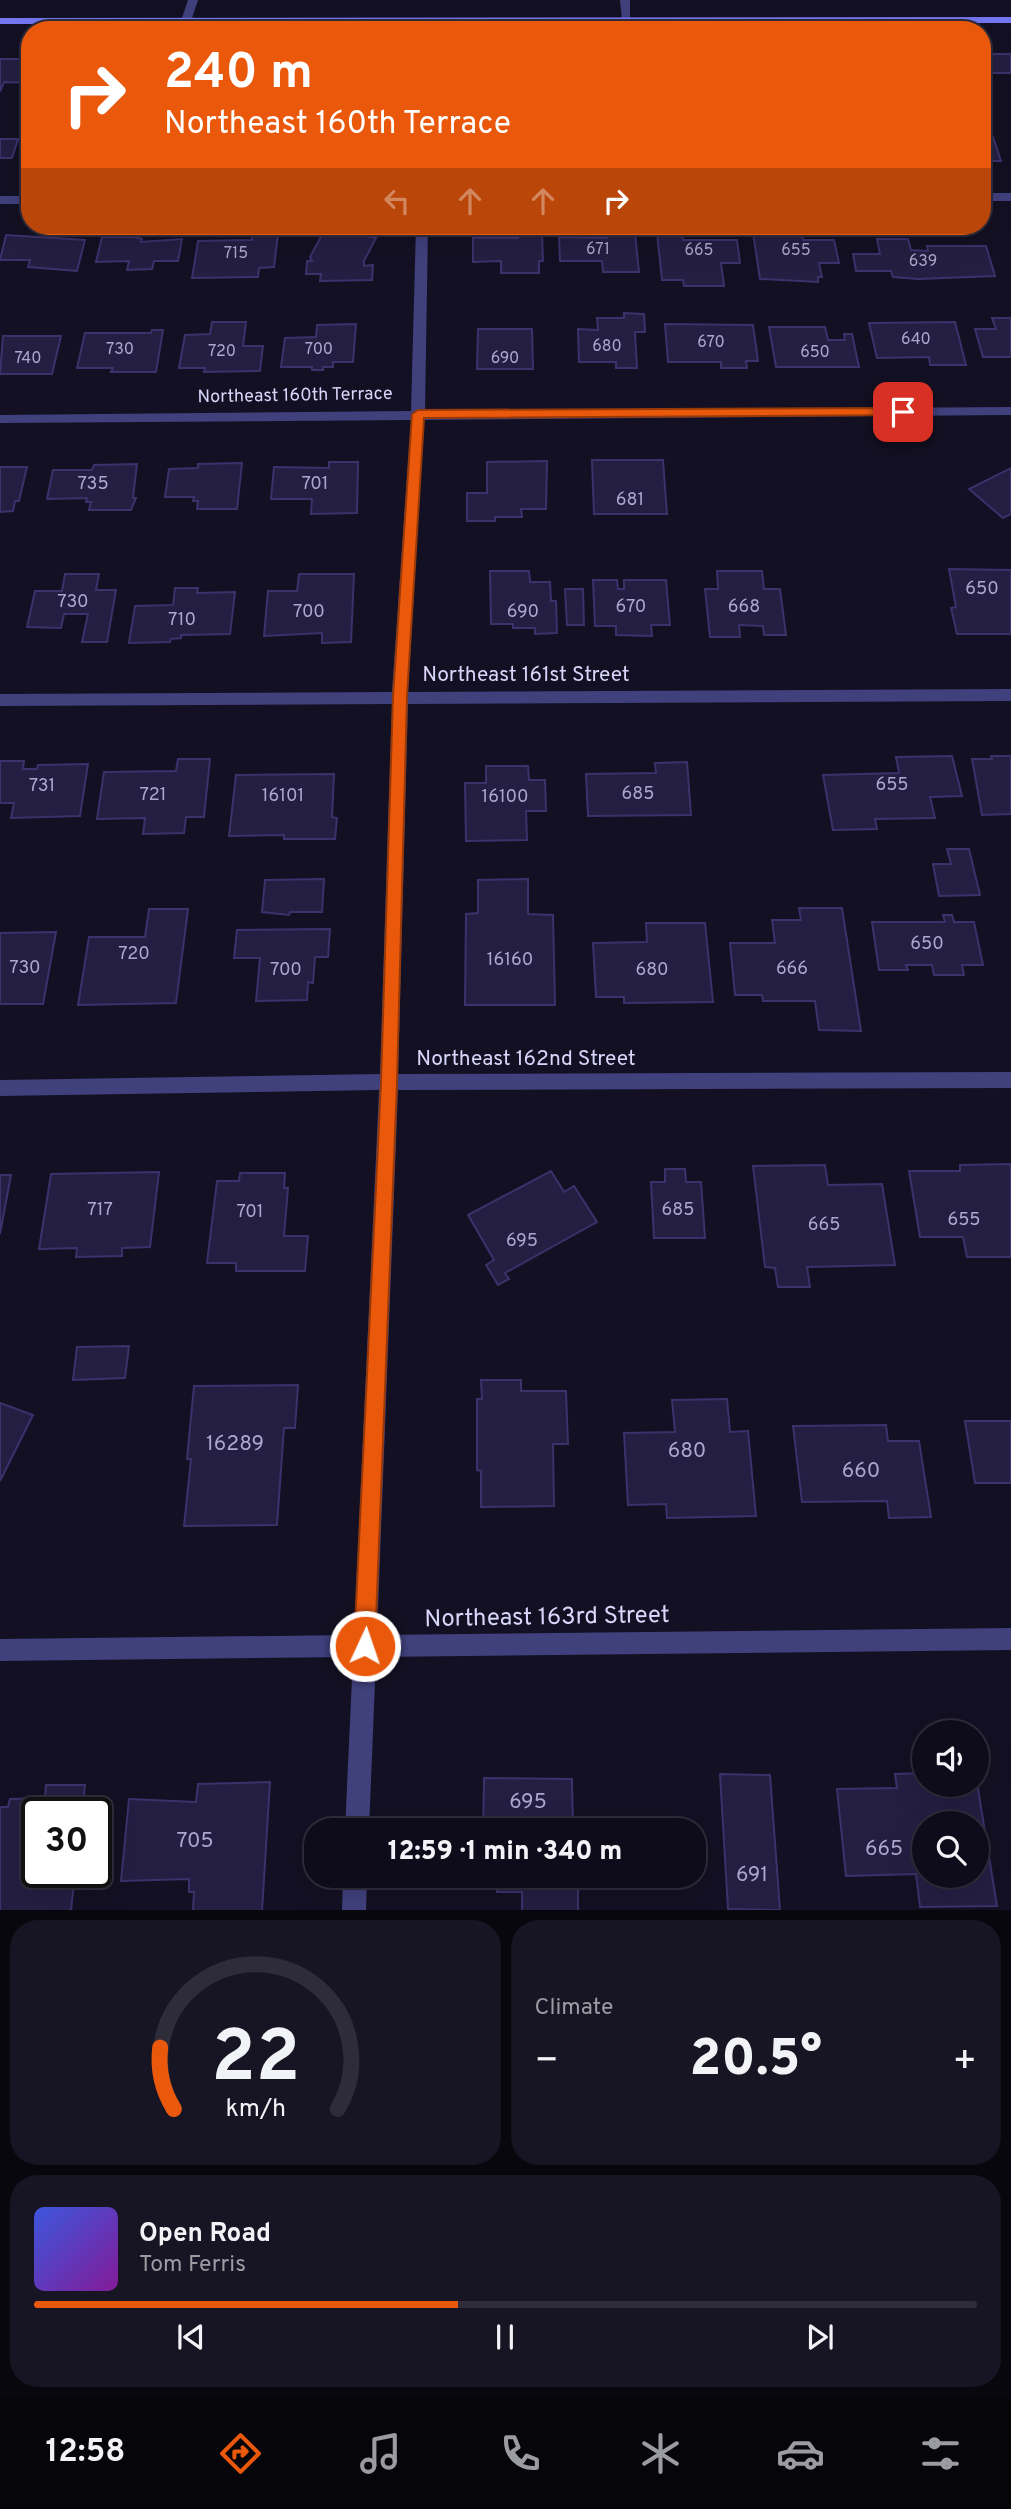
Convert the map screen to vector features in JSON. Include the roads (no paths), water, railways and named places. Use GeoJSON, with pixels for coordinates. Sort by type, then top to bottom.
{"type":"FeatureCollection","features":[{"type":"Feature","properties":{"kind":"street"},"geometry":{"type":"LineString","coordinates":[[627,21],[1011,20]]}},
{"type":"Feature","properties":{"kind":"street"},"geometry":{"type":"LineString","coordinates":[[0,21],[186,21]]}},
{"type":"Feature","properties":{"kind":"street"},"geometry":{"type":"LineString","coordinates":[[991,197],[1011,197]]}},
{"type":"Feature","properties":{"kind":"street"},"geometry":{"type":"LineString","coordinates":[[0,200],[21,200]]}},
{"type":"Feature","properties":{"kind":"street"},"geometry":{"type":"LineString","coordinates":[[358,1818],[389,1082],[400,696],[418,414],[422,235]]}},
{"type":"Feature","properties":{"kind":"street","name":"Northeast 160th Terrace"},"geometry":{"type":"LineString","coordinates":[[0,419],[1011,411]]}},
{"type":"Feature","properties":{"kind":"street","name":"Northeast 161st Street"},"geometry":{"type":"LineString","coordinates":[[0,700],[1011,695]]}},
{"type":"Feature","properties":{"kind":"street","name":"Northeast 162nd Street"},"geometry":{"type":"LineString","coordinates":[[0,1088],[389,1082],[1011,1080]]}},
{"type":"Feature","properties":{"kind":"street","name":"Northeast 163rd Street"},"geometry":{"type":"LineString","coordinates":[[0,1650],[1011,1639]]}},
{"type":"Feature","properties":{"kind":"street"},"geometry":{"type":"LineString","coordinates":[[354,1910],[355,1888]]}},
{"type":"Feature","properties":{"kind":"lane"},"geometry":{"type":"LineString","coordinates":[[186,21],[193,0]]}},
{"type":"Feature","properties":{"kind":"lane"},"geometry":{"type":"LineString","coordinates":[[625,0],[627,21]]}}]}
